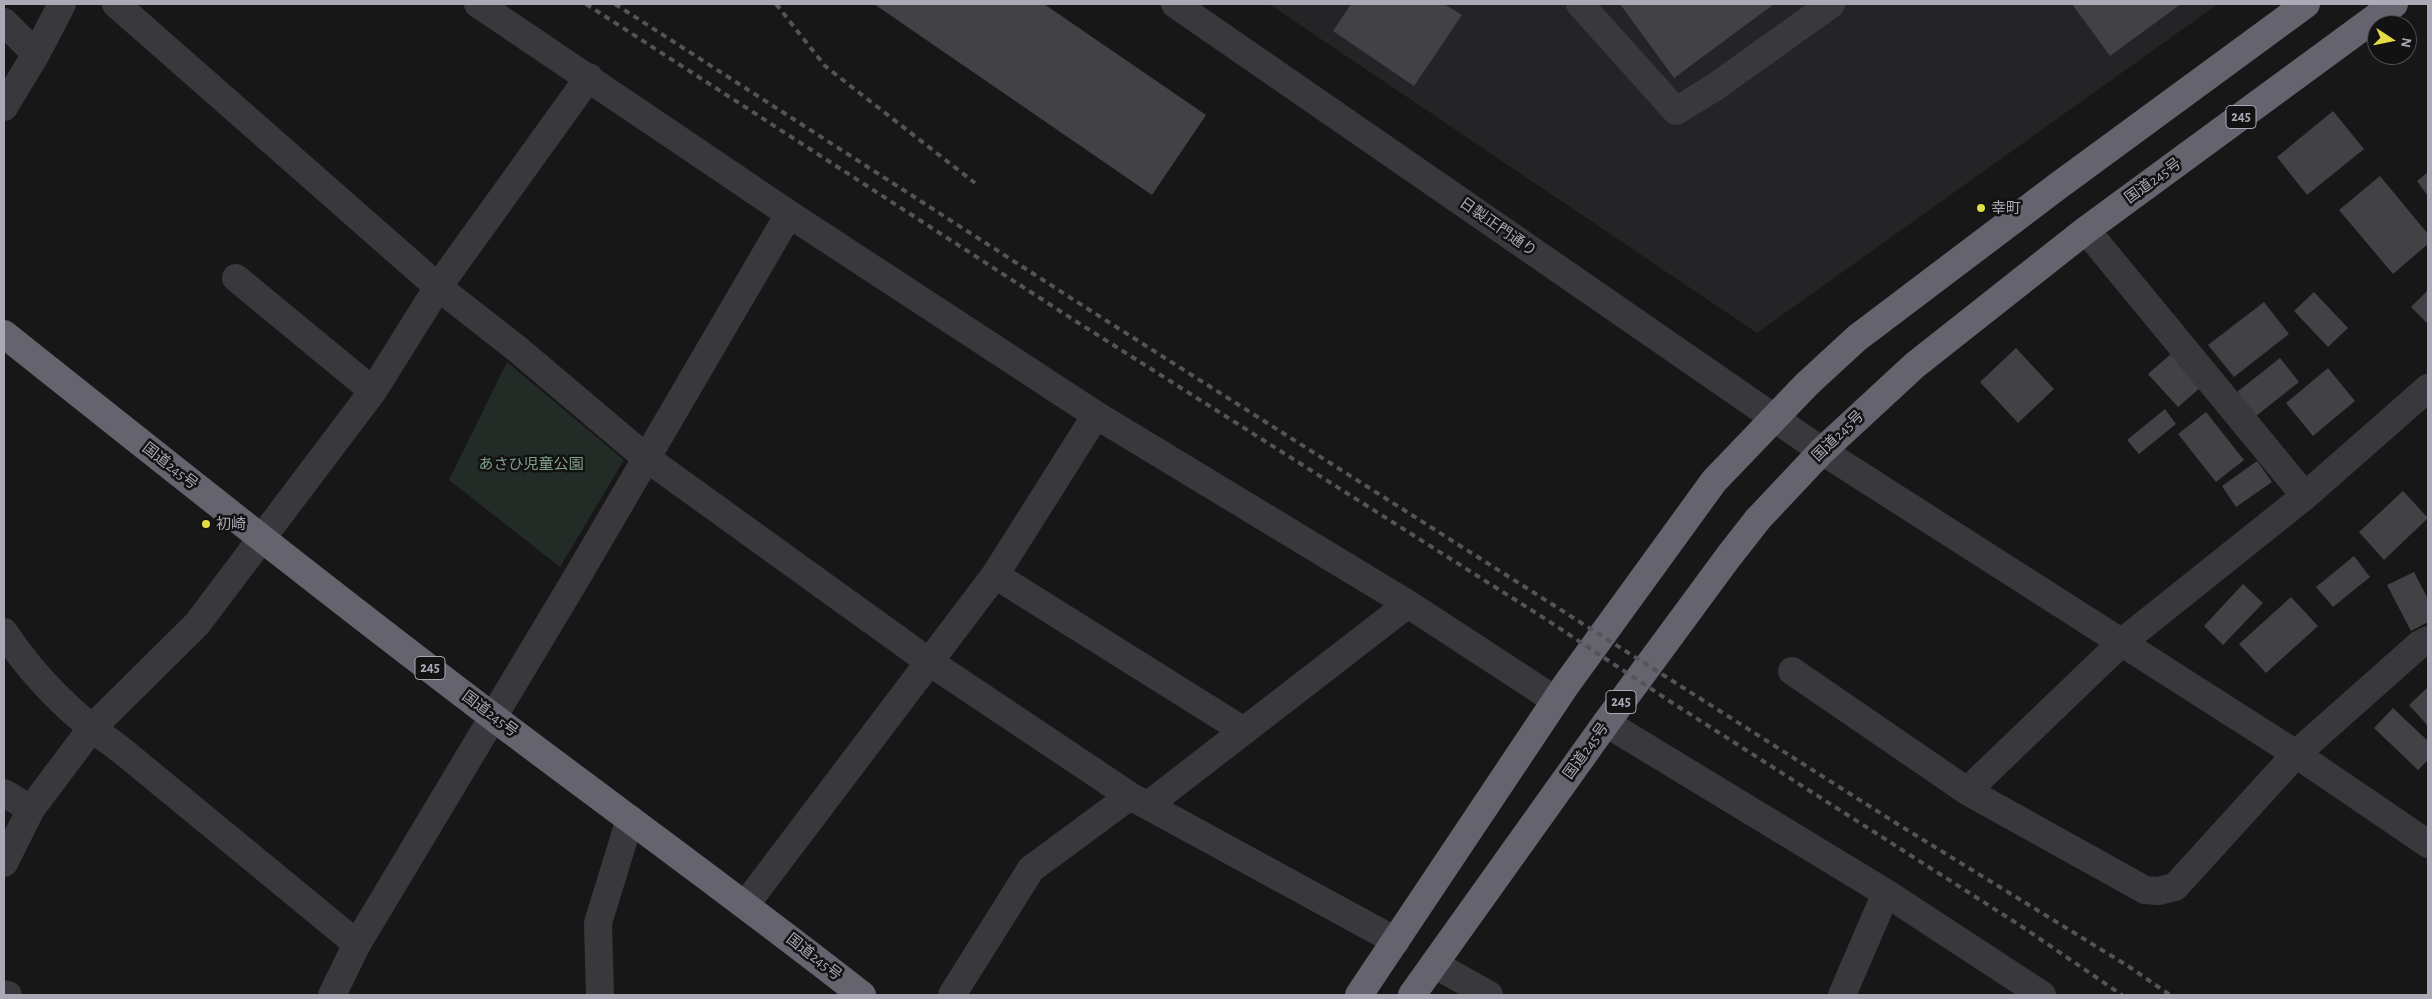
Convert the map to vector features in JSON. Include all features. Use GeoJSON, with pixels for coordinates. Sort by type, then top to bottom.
{"type":"FeatureCollection","features":[{"type":"Feature","properties":{"kind":"highway"},"geometry":{"type":"LineString","coordinates":[[1359,995],[1555,700],[1690,510],[1714,480],[1806,384],[1857,338],[2058,186],[2306,4]]}},
{"type":"Feature","properties":{"kind":"highway","name":"国道245号"},"geometry":{"type":"LineString","coordinates":[[1412,995],[1606,723],[1758,520],[1822,451],[1915,365],[2086,230],[2394,4]]}},
{"type":"Feature","properties":{"kind":"highway","name":"国道245号"},"geometry":{"type":"LineString","coordinates":[[4,334],[262,539],[492,716],[746,904],[862,995]]}},
{"type":"Feature","properties":{"kind":"street"},"geometry":{"type":"LineString","coordinates":[[4,107],[36,54],[62,4]]}},
{"type":"Feature","properties":{"kind":"street"},"geometry":{"type":"LineString","coordinates":[[116,4],[438,287],[516,348],[645,457],[928,662],[1139,800],[1396,941]]}},
{"type":"Feature","properties":{"kind":"street"},"geometry":{"type":"LineString","coordinates":[[478,4],[789,214],[1096,415],[1408,604],[1555,700]]}},
{"type":"Feature","properties":{"kind":"street","name":"日製正門通り"},"geometry":{"type":"LineString","coordinates":[[1175,4],[1822,451],[2296,754],[2428,844]]}},
{"type":"Feature","properties":{"kind":"street"},"geometry":{"type":"LineString","coordinates":[[1580,4],[1676,111],[1714,87],[1831,4]]}},
{"type":"Feature","properties":{"kind":"street"},"geometry":{"type":"LineString","coordinates":[[4,22],[36,54]]}},
{"type":"Feature","properties":{"kind":"street"},"geometry":{"type":"LineString","coordinates":[[4,863],[31,809],[91,729],[197,624],[373,391],[438,287],[589,78]]}},
{"type":"Feature","properties":{"kind":"street"},"geometry":{"type":"LineString","coordinates":[[332,995],[357,944],[577,577],[645,457],[789,214]]}},
{"type":"Feature","properties":{"kind":"street"},"geometry":{"type":"LineString","coordinates":[[2086,230],[2305,496]]}},
{"type":"Feature","properties":{"kind":"street"},"geometry":{"type":"LineString","coordinates":[[236,278],[373,391]]}},
{"type":"Feature","properties":{"kind":"street"},"geometry":{"type":"LineString","coordinates":[[1967,791],[2121,643],[2305,496],[2428,388]]}},
{"type":"Feature","properties":{"kind":"street"},"geometry":{"type":"LineString","coordinates":[[746,904],[995,575],[1096,415]]}},
{"type":"Feature","properties":{"kind":"street"},"geometry":{"type":"LineString","coordinates":[[995,575],[1244,731]]}},
{"type":"Feature","properties":{"kind":"street"},"geometry":{"type":"LineString","coordinates":[[952,995],[1031,869],[1244,731],[1408,604]]}},
{"type":"Feature","properties":{"kind":"street"},"geometry":{"type":"LineString","coordinates":[[4,632],[53,694],[91,729],[120,750],[357,944]]}},
{"type":"Feature","properties":{"kind":"street"},"geometry":{"type":"LineString","coordinates":[[1792,671],[1967,791],[2145,890],[2158,891],[2175,887],[2296,754],[2420,644],[2428,640]]}},
{"type":"Feature","properties":{"kind":"street"},"geometry":{"type":"LineString","coordinates":[[1606,723],[1886,893],[2042,995]]}},
{"type":"Feature","properties":{"kind":"street"},"geometry":{"type":"LineString","coordinates":[[4,793],[31,809]]}},
{"type":"Feature","properties":{"kind":"street"},"geometry":{"type":"LineString","coordinates":[[600,995],[598,923],[630,819]]}},
{"type":"Feature","properties":{"kind":"street"},"geometry":{"type":"LineString","coordinates":[[1842,995],[1886,893]]}},
{"type":"Feature","properties":{"kind":"street"},"geometry":{"type":"LineString","coordinates":[[1434,964],[1489,995]]}},
{"type":"Feature","properties":{"kind":"street"},"geometry":{"type":"LineString","coordinates":[[4,994],[8,995]]}},
{"type":"Feature","properties":{"kind":"shaded area"},"geometry":{"type":"Polygon","coordinates":[[[1269,4],[2218,4],[1757,333],[1269,4]]]}},
{"type":"Feature","properties":{"kind":"green space","name":"あさひ児童公園"},"geometry":{"type":"Polygon","coordinates":[[[507,362],[624,460],[560,567],[449,480],[507,362]]]}},
{"type":"Feature","properties":{"kind":"building"},"geometry":{"type":"Polygon","coordinates":[[[874,4],[1044,4],[1206,115],[1152,195],[874,4]]]}},
{"type":"Feature","properties":{"kind":"building"},"geometry":{"type":"Polygon","coordinates":[[[1351,4],[1444,4],[1462,15],[1414,86],[1333,31],[1351,4]]]}},
{"type":"Feature","properties":{"kind":"building"},"geometry":{"type":"Polygon","coordinates":[[[1620,4],[1774,4],[1674,78],[1620,4]]]}},
{"type":"Feature","properties":{"kind":"building"},"geometry":{"type":"Polygon","coordinates":[[[2072,4],[2181,4],[2110,56],[2072,4]]]}},
{"type":"Feature","properties":{"kind":"building"},"geometry":{"type":"Polygon","coordinates":[[[2333,111],[2364,149],[2307,195],[2277,157],[2333,111]]]}},
{"type":"Feature","properties":{"kind":"building"},"geometry":{"type":"Polygon","coordinates":[[[2428,172],[2428,196],[2417,181],[2428,172]]]}},
{"type":"Feature","properties":{"kind":"building"},"geometry":{"type":"Polygon","coordinates":[[[2380,176],[2428,234],[2428,244],[2393,274],[2339,210],[2380,176]]]}},
{"type":"Feature","properties":{"kind":"building"},"geometry":{"type":"Polygon","coordinates":[[[2428,290],[2428,324],[2411,307],[2428,290]]]}},
{"type":"Feature","properties":{"kind":"building"},"geometry":{"type":"Polygon","coordinates":[[[2314,292],[2348,328],[2328,347],[2294,311],[2314,292]]]}},
{"type":"Feature","properties":{"kind":"building"},"geometry":{"type":"Polygon","coordinates":[[[2264,302],[2289,334],[2234,377],[2208,345],[2264,302]]]}},
{"type":"Feature","properties":{"kind":"building"},"geometry":{"type":"Polygon","coordinates":[[[2016,348],[2054,389],[2018,423],[1980,382],[2016,348]]]}},
{"type":"Feature","properties":{"kind":"building"},"geometry":{"type":"Polygon","coordinates":[[[2172,353],[2201,387],[2178,407],[2148,374],[2172,353]]]}},
{"type":"Feature","properties":{"kind":"building"},"geometry":{"type":"Polygon","coordinates":[[[2280,358],[2299,382],[2256,416],[2237,392],[2280,358]]]}},
{"type":"Feature","properties":{"kind":"building"},"geometry":{"type":"Polygon","coordinates":[[[2328,368],[2355,401],[2313,436],[2286,403],[2328,368]]]}},
{"type":"Feature","properties":{"kind":"building"},"geometry":{"type":"Polygon","coordinates":[[[2165,409],[2176,424],[2139,454],[2127,440],[2165,409]]]}},
{"type":"Feature","properties":{"kind":"building"},"geometry":{"type":"Polygon","coordinates":[[[2206,412],[2244,460],[2216,482],[2178,434],[2206,412]]]}},
{"type":"Feature","properties":{"kind":"building"},"geometry":{"type":"Polygon","coordinates":[[[2257,461],[2272,482],[2236,507],[2222,486],[2257,461]]]}},
{"type":"Feature","properties":{"kind":"building"},"geometry":{"type":"Polygon","coordinates":[[[2403,491],[2428,518],[2384,560],[2359,532],[2403,491]]]}},
{"type":"Feature","properties":{"kind":"building"},"geometry":{"type":"Polygon","coordinates":[[[2354,556],[2370,577],[2333,607],[2316,587],[2354,556]]]}},
{"type":"Feature","properties":{"kind":"building"},"geometry":{"type":"Polygon","coordinates":[[[2414,572],[2428,599],[2428,622],[2411,631],[2387,585],[2414,572]]]}},
{"type":"Feature","properties":{"kind":"building"},"geometry":{"type":"Polygon","coordinates":[[[2243,584],[2263,603],[2223,645],[2204,626],[2243,584]]]}},
{"type":"Feature","properties":{"kind":"building"},"geometry":{"type":"Polygon","coordinates":[[[2291,597],[2318,626],[2266,673],[2239,644],[2291,597]]]}},
{"type":"Feature","properties":{"kind":"building"},"geometry":{"type":"Polygon","coordinates":[[[2428,687],[2428,726],[2409,705],[2428,687]]]}},
{"type":"Feature","properties":{"kind":"building"},"geometry":{"type":"Polygon","coordinates":[[[2393,708],[2428,741],[2428,760],[2418,770],[2374,728],[2393,708]]]}},
{"type":"Feature","properties":{"kind":"railway"},"geometry":{"type":"LineString","coordinates":[[586,4],[1077,322],[1547,620],[1671,702],[2021,926],[2122,995]]}},
{"type":"Feature","properties":{"kind":"railway"},"geometry":{"type":"LineString","coordinates":[[615,4],[1088,309],[1899,825],[2128,966],[2170,995]]}},
{"type":"Feature","properties":{"kind":"railway"},"geometry":{"type":"LineString","coordinates":[[776,4],[825,66],[975,183]]}},
{"type":"Feature","properties":{"kind":"place","name":"幸町"},"geometry":{"type":"Point","coordinates":[1981,208]}},
{"type":"Feature","properties":{"kind":"place","name":"初崎"},"geometry":{"type":"Point","coordinates":[206,524]}}]}
